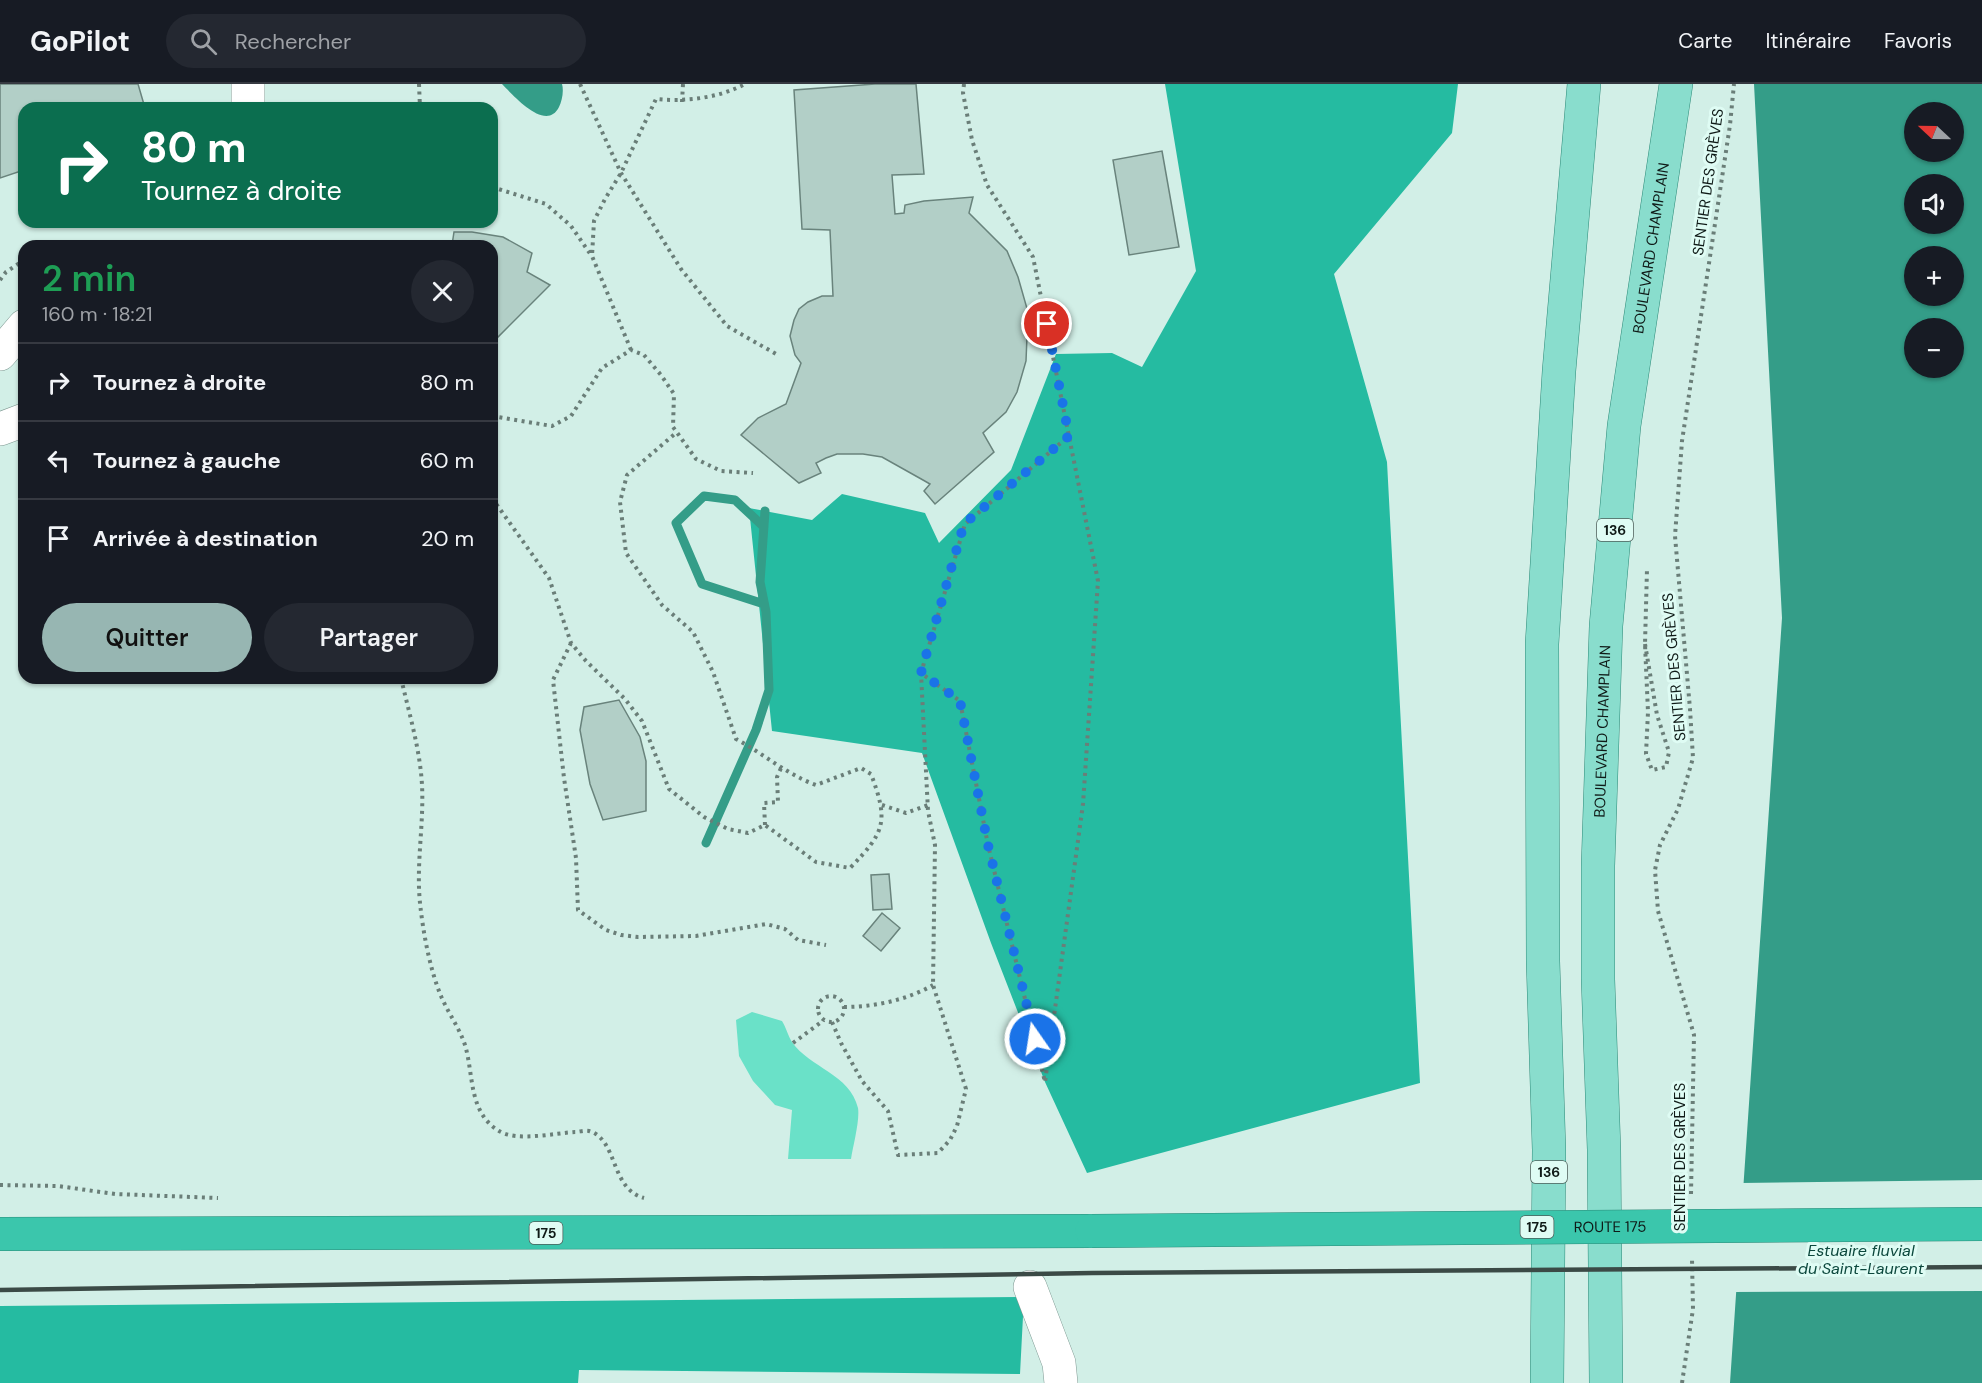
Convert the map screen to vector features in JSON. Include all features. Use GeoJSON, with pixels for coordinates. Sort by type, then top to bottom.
{"type":"FeatureCollection","features":[{"type":"Feature","properties":{"kind":"highway","name":"ROUTE 175"},"geometry":{"type":"LineString","coordinates":[[0,1234],[1092,1231],[1982,1224]]}},
{"type":"Feature","properties":{"kind":"main road","name":"136"},"geometry":{"type":"LineString","coordinates":[[1547,1383],[1549,1150],[1543,961],[1542,644],[1559,371],[1584,84]]}},
{"type":"Feature","properties":{"kind":"main road","name":"BOULEVARD CHAMPLAIN"},"geometry":{"type":"LineString","coordinates":[[1606,1383],[1604,1150],[1598,979],[1598,866],[1606,626],[1624,426],[1676,84]]}},
{"type":"Feature","properties":{"kind":"street"},"geometry":{"type":"LineString","coordinates":[[248,84],[249,102]]}},
{"type":"Feature","properties":{"kind":"street"},"geometry":{"type":"LineString","coordinates":[[0,354],[18,333]]}},
{"type":"Feature","properties":{"kind":"street"},"geometry":{"type":"LineString","coordinates":[[0,429],[18,422]]}},
{"type":"Feature","properties":{"kind":"street"},"geometry":{"type":"LineString","coordinates":[[1030,1287],[1059,1363],[1061,1383]]}},
{"type":"Feature","properties":{"kind":"path"},"geometry":{"type":"LineString","coordinates":[[418,84],[420,102]]}},
{"type":"Feature","properties":{"kind":"path"},"geometry":{"type":"LineString","coordinates":[[580,84],[621,173],[681,269],[728,326],[776,354]]}},
{"type":"Feature","properties":{"kind":"path"},"geometry":{"type":"LineString","coordinates":[[682,102],[683,84]]}},
{"type":"Feature","properties":{"kind":"path"},"geometry":{"type":"LineString","coordinates":[[592,256],[594,221],[621,173],[656,99],[682,102],[736,89],[745,84]]}},
{"type":"Feature","properties":{"kind":"path"},"geometry":{"type":"LineString","coordinates":[[921,673],[960,701],[988,845],[1045,1082],[1083,804],[1098,581],[1034,257],[987,185],[972,140],[963,93],[964,84]]}},
{"type":"Feature","properties":{"kind":"path","name":"SENTIER DES GRÈVES"},"geometry":{"type":"LineString","coordinates":[[1691,1196],[1694,1035],[1658,911],[1655,870],[1660,845],[1678,809],[1693,758],[1675,536],[1682,441],[1730,124],[1734,84]]}},
{"type":"Feature","properties":{"kind":"path"},"geometry":{"type":"LineString","coordinates":[[498,189],[546,204],[571,226],[592,256],[631,350],[644,355],[674,394],[673,427],[696,459],[721,471],[753,473]]}},
{"type":"Feature","properties":{"kind":"path"},"geometry":{"type":"LineString","coordinates":[[0,280],[6,272],[18,264]]}},
{"type":"Feature","properties":{"kind":"path"},"geometry":{"type":"LineString","coordinates":[[498,417],[552,426],[571,416],[602,368],[631,350]]}},
{"type":"Feature","properties":{"kind":"path"},"geometry":{"type":"LineString","coordinates":[[677,432],[627,475],[620,502],[626,553],[662,605],[693,632],[713,672],[736,739],[799,779],[816,785],[861,768],[871,774],[882,805],[880,828],[872,846],[850,868],[816,862],[765,825]]}},
{"type":"Feature","properties":{"kind":"path"},"geometry":{"type":"LineString","coordinates":[[832,1022],[862,1081],[888,1111],[898,1155],[938,1153],[951,1140],[957,1126],[966,1089],[933,985],[935,845],[928,805],[921,673],[964,524],[1069,436]]}},
{"type":"Feature","properties":{"kind":"path"},"geometry":{"type":"LineString","coordinates":[[498,507],[549,579],[572,643],[586,661],[625,699],[642,721],[669,789],[704,817],[728,829],[748,833],[765,825]]}},
{"type":"Feature","properties":{"kind":"path"},"geometry":{"type":"LineString","coordinates":[[572,643],[553,680],[576,858],[578,910],[606,930],[629,936],[696,936],[766,924],[785,929],[798,940],[826,945]]}},
{"type":"Feature","properties":{"kind":"path"},"geometry":{"type":"LineString","coordinates":[[1645,644],[1657,715],[1669,752],[1666,767],[1652,770],[1646,754],[1648,712],[1645,644]]}},
{"type":"Feature","properties":{"kind":"path"},"geometry":{"type":"LineString","coordinates":[[402,684],[422,783],[420,902],[426,939],[441,997],[459,1030],[465,1047],[478,1107],[487,1121],[500,1132],[521,1136],[589,1131],[604,1140],[618,1174],[635,1195],[653,1200]]}},
{"type":"Feature","properties":{"kind":"path"},"geometry":{"type":"LineString","coordinates":[[765,825],[764,803],[778,802],[777,777],[781,768]]}},
{"type":"Feature","properties":{"kind":"path"},"geometry":{"type":"LineString","coordinates":[[882,805],[906,813],[928,805]]}},
{"type":"Feature","properties":{"kind":"path"},"geometry":{"type":"LineString","coordinates":[[844,1006],[861,1007],[915,996],[933,985]]}},
{"type":"Feature","properties":{"kind":"path"},"geometry":{"type":"LineString","coordinates":[[833,995],[840,999],[844,1006],[840,1018],[832,1022],[824,1020],[819,1013],[821,1000],[833,995]]}},
{"type":"Feature","properties":{"kind":"path"},"geometry":{"type":"LineString","coordinates":[[792,1043],[824,1020]]}},
{"type":"Feature","properties":{"kind":"path","name":"SENTIER DES GRÈVES"},"geometry":{"type":"LineString","coordinates":[[1682,1383],[1693,1309],[1692,1252]]}},
{"type":"Feature","properties":{"kind":"shaded area"},"geometry":{"type":"Polygon","coordinates":[[[1165,84],[1458,84],[1452,133],[1334,274],[1387,462],[1420,1083],[1087,1173],[1045,1082],[991,943],[922,753],[772,731],[749,508],[812,520],[842,494],[925,513],[939,543],[1011,470],[1056,354],[1112,353],[1142,367],[1196,271],[1165,84]]]}},
{"type":"Feature","properties":{"kind":"shaded area"},"geometry":{"type":"Polygon","coordinates":[[[752,1012],[782,1021],[791,1040],[800,1051],[838,1079],[854,1096],[858,1113],[851,1159],[788,1159],[792,1110],[775,1105],[753,1081],[739,1056],[736,1020],[752,1012]]]}},
{"type":"Feature","properties":{"kind":"shaded area"},"geometry":{"type":"Polygon","coordinates":[[[1024,1297],[1020,1374],[579,1370],[578,1383],[0,1383],[0,1306],[1024,1297]]]}},
{"type":"Feature","properties":{"kind":"water"},"geometry":{"type":"Polygon","coordinates":[[[502,84],[562,84],[561,102],[553,114],[546,116],[538,114],[521,103],[502,84]]]}},
{"type":"Feature","properties":{"kind":"water","name":"Estuaire fluvial du Saint-Laurent"},"geometry":{"type":"Polygon","coordinates":[[[1754,84],[1982,84],[1982,1383],[1730,1383],[1782,618],[1754,84]]]}},
{"type":"Feature","properties":{"kind":"pier"},"geometry":{"type":"Polygon","coordinates":[[[1982,1180],[1982,1291],[1733,1292],[1741,1183],[1982,1180]]]}},
{"type":"Feature","properties":{"kind":"building"},"geometry":{"type":"Polygon","coordinates":[[[0,84],[138,84],[143,102],[18,102],[18,172],[0,178],[0,84]]]}},
{"type":"Feature","properties":{"kind":"building"},"geometry":{"type":"Polygon","coordinates":[[[875,84],[916,84],[924,174],[892,175],[895,214],[904,213],[905,205],[973,197],[969,213],[1007,251],[1018,277],[1028,312],[1026,361],[1017,392],[1006,412],[983,433],[994,452],[935,504],[924,491],[930,484],[882,457],[837,454],[816,463],[821,473],[799,483],[741,435],[758,418],[786,404],[801,363],[795,355],[790,336],[799,309],[822,296],[833,296],[830,230],[802,229],[794,90],[875,84]]]}},
{"type":"Feature","properties":{"kind":"building"},"geometry":{"type":"Polygon","coordinates":[[[1162,151],[1179,247],[1129,255],[1113,160],[1162,151]]]}},
{"type":"Feature","properties":{"kind":"building"},"geometry":{"type":"Polygon","coordinates":[[[454,232],[472,232],[503,237],[532,253],[527,272],[550,285],[498,337],[498,240],[453,240],[454,232]]]}},
{"type":"Feature","properties":{"kind":"building"},"geometry":{"type":"Polygon","coordinates":[[[619,700],[640,737],[646,761],[646,811],[603,820],[590,784],[580,730],[584,707],[619,700]]]}},
{"type":"Feature","properties":{"kind":"building"},"geometry":{"type":"Polygon","coordinates":[[[889,874],[892,909],[873,910],[871,875],[889,874]]]}},
{"type":"Feature","properties":{"kind":"building"},"geometry":{"type":"Polygon","coordinates":[[[882,913],[900,928],[881,951],[863,936],[882,913]]]}},
{"type":"Feature","properties":{"kind":"waterway"},"geometry":{"type":"LineString","coordinates":[[764,527],[735,500],[704,496],[676,523],[702,584],[764,604]]}},
{"type":"Feature","properties":{"kind":"waterway"},"geometry":{"type":"LineString","coordinates":[[706,843],[756,730],[769,690],[766,612],[760,582],[765,511]]}},
{"type":"Feature","properties":{"kind":"railway"},"geometry":{"type":"LineString","coordinates":[[0,1290],[1092,1273],[1982,1267]]}},
{"type":"Feature","properties":{"kind":"route"},"geometry":{"type":"LineString","coordinates":[[1035,1039],[988,845],[960,701],[921,673],[964,524],[1069,436],[1047,324]]}}]}
